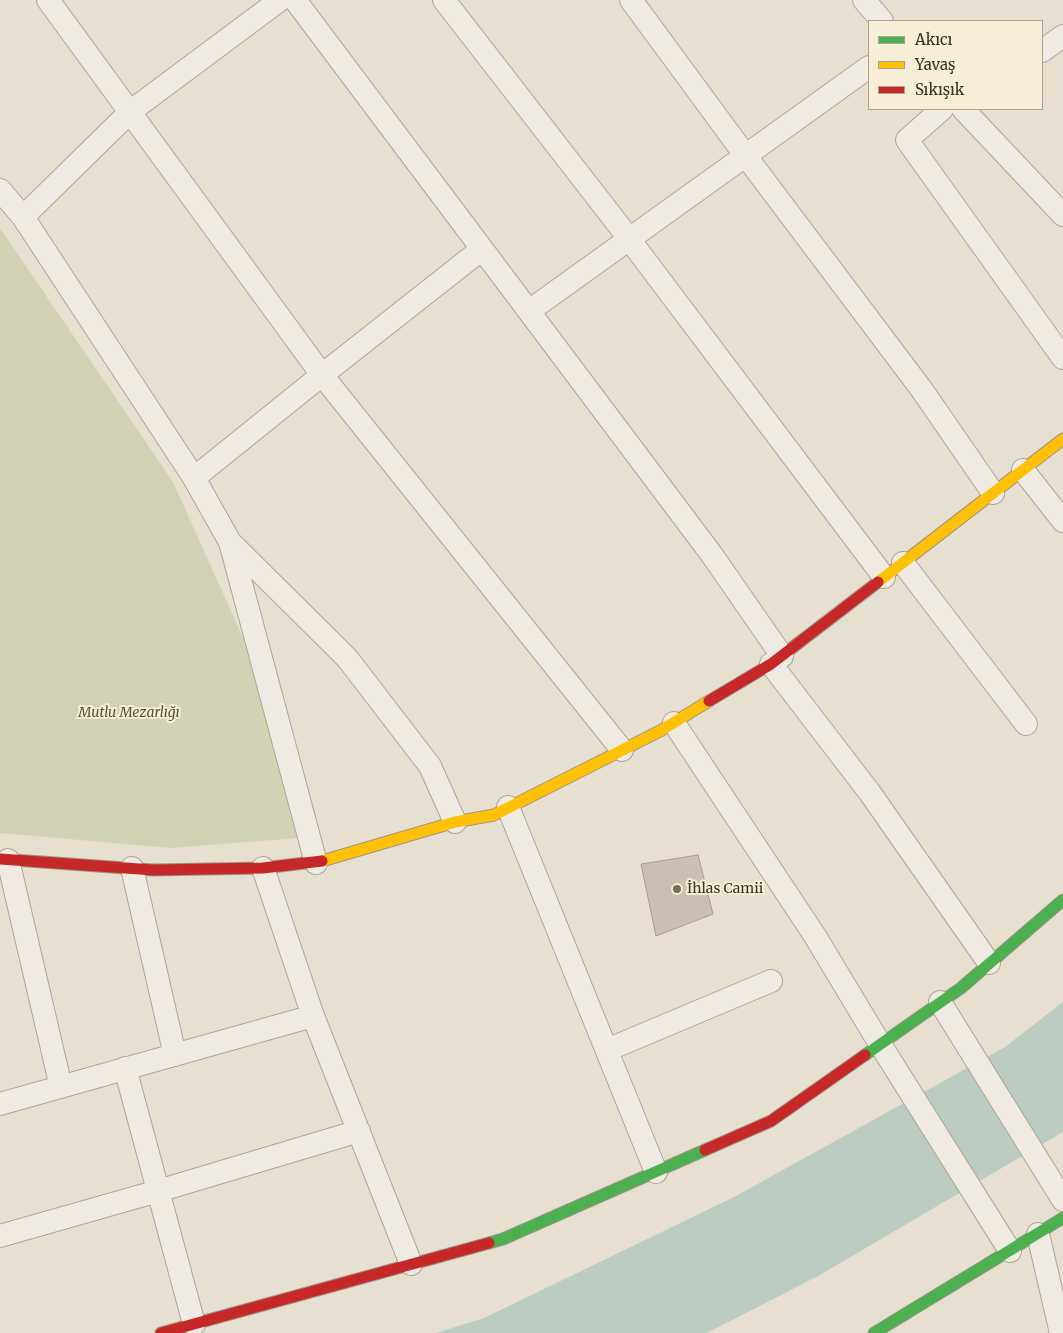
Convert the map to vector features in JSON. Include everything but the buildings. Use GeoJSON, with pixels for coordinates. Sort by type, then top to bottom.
{"type":"FeatureCollection","features":[{"type":"Feature","properties":{"kind":"main road"},"geometry":{"type":"LineString","coordinates":[[4,860],[153,870],[263,868],[316,863],[455,822],[494,815],[674,723],[777,660],[1063,439]]}},
{"type":"Feature","properties":{"kind":"main road"},"geometry":{"type":"LineString","coordinates":[[161,1333],[504,1239],[771,1121],[960,988],[1063,900]]}},
{"type":"Feature","properties":{"kind":"main road"},"geometry":{"type":"LineString","coordinates":[[874,1333],[1063,1218]]}},
{"type":"Feature","properties":{"kind":"street"},"geometry":{"type":"LineString","coordinates":[[48,0],[322,375],[622,750]]}},
{"type":"Feature","properties":{"kind":"street"},"geometry":{"type":"LineString","coordinates":[[23,217],[131,112],[280,0]]}},
{"type":"Feature","properties":{"kind":"street"},"geometry":{"type":"LineString","coordinates":[[295,0],[712,555],[777,660],[989,963]]}},
{"type":"Feature","properties":{"kind":"street"},"geometry":{"type":"LineString","coordinates":[[444,0],[629,238],[884,577]]}},
{"type":"Feature","properties":{"kind":"street"},"geometry":{"type":"LineString","coordinates":[[631,0],[745,156],[922,390],[993,493]]}},
{"type":"Feature","properties":{"kind":"street"},"geometry":{"type":"LineString","coordinates":[[864,0],[881,20]]}},
{"type":"Feature","properties":{"kind":"street"},"geometry":{"type":"LineString","coordinates":[[1043,50],[1063,36]]}},
{"type":"Feature","properties":{"kind":"street"},"geometry":{"type":"LineString","coordinates":[[529,311],[868,68]]}},
{"type":"Feature","properties":{"kind":"street"},"geometry":{"type":"LineString","coordinates":[[941,110],[907,140],[1063,358]]}},
{"type":"Feature","properties":{"kind":"street"},"geometry":{"type":"LineString","coordinates":[[965,110],[1062,213]]}},
{"type":"Feature","properties":{"kind":"street"},"geometry":{"type":"LineString","coordinates":[[0,190],[23,217],[194,478],[230,542],[316,863]]}},
{"type":"Feature","properties":{"kind":"street"},"geometry":{"type":"LineString","coordinates":[[194,478],[482,249]]}},
{"type":"Feature","properties":{"kind":"street"},"geometry":{"type":"LineString","coordinates":[[1023,470],[1063,520]]}},
{"type":"Feature","properties":{"kind":"street"},"geometry":{"type":"LineString","coordinates":[[230,542],[347,658],[430,766],[455,822]]}},
{"type":"Feature","properties":{"kind":"street"},"geometry":{"type":"LineString","coordinates":[[903,563],[1026,724]]}},
{"type":"Feature","properties":{"kind":"street"},"geometry":{"type":"LineString","coordinates":[[674,723],[815,936],[880,1044],[1010,1251]]}},
{"type":"Feature","properties":{"kind":"street"},"geometry":{"type":"LineString","coordinates":[[508,807],[656,1172]]}},
{"type":"Feature","properties":{"kind":"street"},"geometry":{"type":"LineString","coordinates":[[4,860],[61,1087]]}},
{"type":"Feature","properties":{"kind":"street"},"geometry":{"type":"LineString","coordinates":[[132,868],[175,1055]]}},
{"type":"Feature","properties":{"kind":"street"},"geometry":{"type":"LineString","coordinates":[[263,868],[314,1016],[411,1264]]}},
{"type":"Feature","properties":{"kind":"street"},"geometry":{"type":"LineString","coordinates":[[607,1050],[771,981]]}},
{"type":"Feature","properties":{"kind":"street"},"geometry":{"type":"LineString","coordinates":[[940,1002],[1063,1200]]}},
{"type":"Feature","properties":{"kind":"street"},"geometry":{"type":"LineString","coordinates":[[0,1104],[314,1016]]}},
{"type":"Feature","properties":{"kind":"street"},"geometry":{"type":"LineString","coordinates":[[125,1068],[194,1324]]}},
{"type":"Feature","properties":{"kind":"street"},"geometry":{"type":"LineString","coordinates":[[0,1236],[359,1131]]}},
{"type":"Feature","properties":{"kind":"street"},"geometry":{"type":"LineString","coordinates":[[1038,1234],[1061,1333]]}},
{"type":"Feature","properties":{"kind":"green space","name":"Mutlu Mezarlığı"},"geometry":{"type":"Polygon","coordinates":[[[0,228],[173,482],[244,640],[299,838],[171,848],[0,833],[0,228]]]}},
{"type":"Feature","properties":{"kind":"shaded area"},"geometry":{"type":"Polygon","coordinates":[[[1063,1002],[1063,1132],[820,1275],[707,1333],[436,1333],[484,1318],[734,1197],[1005,1047],[1063,1002]]]}},
{"type":"Feature","properties":{"kind":"traffic: fast"},"geometry":{"type":"LineString","coordinates":[[865,1055],[961,988],[1063,900]]}},
{"type":"Feature","properties":{"kind":"traffic: fast"},"geometry":{"type":"LineString","coordinates":[[489,1243],[503,1239],[705,1150]]}},
{"type":"Feature","properties":{"kind":"traffic: fast"},"geometry":{"type":"LineString","coordinates":[[874,1333],[1063,1218]]}},
{"type":"Feature","properties":{"kind":"traffic: slow"},"geometry":{"type":"LineString","coordinates":[[878,582],[1063,439]]}},
{"type":"Feature","properties":{"kind":"traffic: slow"},"geometry":{"type":"LineString","coordinates":[[322,861],[455,822],[494,815],[660,731],[709,701]]}},
{"type":"Feature","properties":{"kind":"traffic: jam"},"geometry":{"type":"LineString","coordinates":[[709,701],[771,664],[878,582]]}},
{"type":"Feature","properties":{"kind":"traffic: jam"},"geometry":{"type":"LineString","coordinates":[[0,859],[153,870],[263,868],[322,861]]}},
{"type":"Feature","properties":{"kind":"traffic: jam"},"geometry":{"type":"LineString","coordinates":[[705,1150],[771,1121],[865,1055]]}},
{"type":"Feature","properties":{"kind":"traffic: jam"},"geometry":{"type":"LineString","coordinates":[[161,1333],[489,1243]]}},
{"type":"Feature","properties":{"kind":"place","name":"İhlas Camii"},"geometry":{"type":"Point","coordinates":[677,889]}}]}
